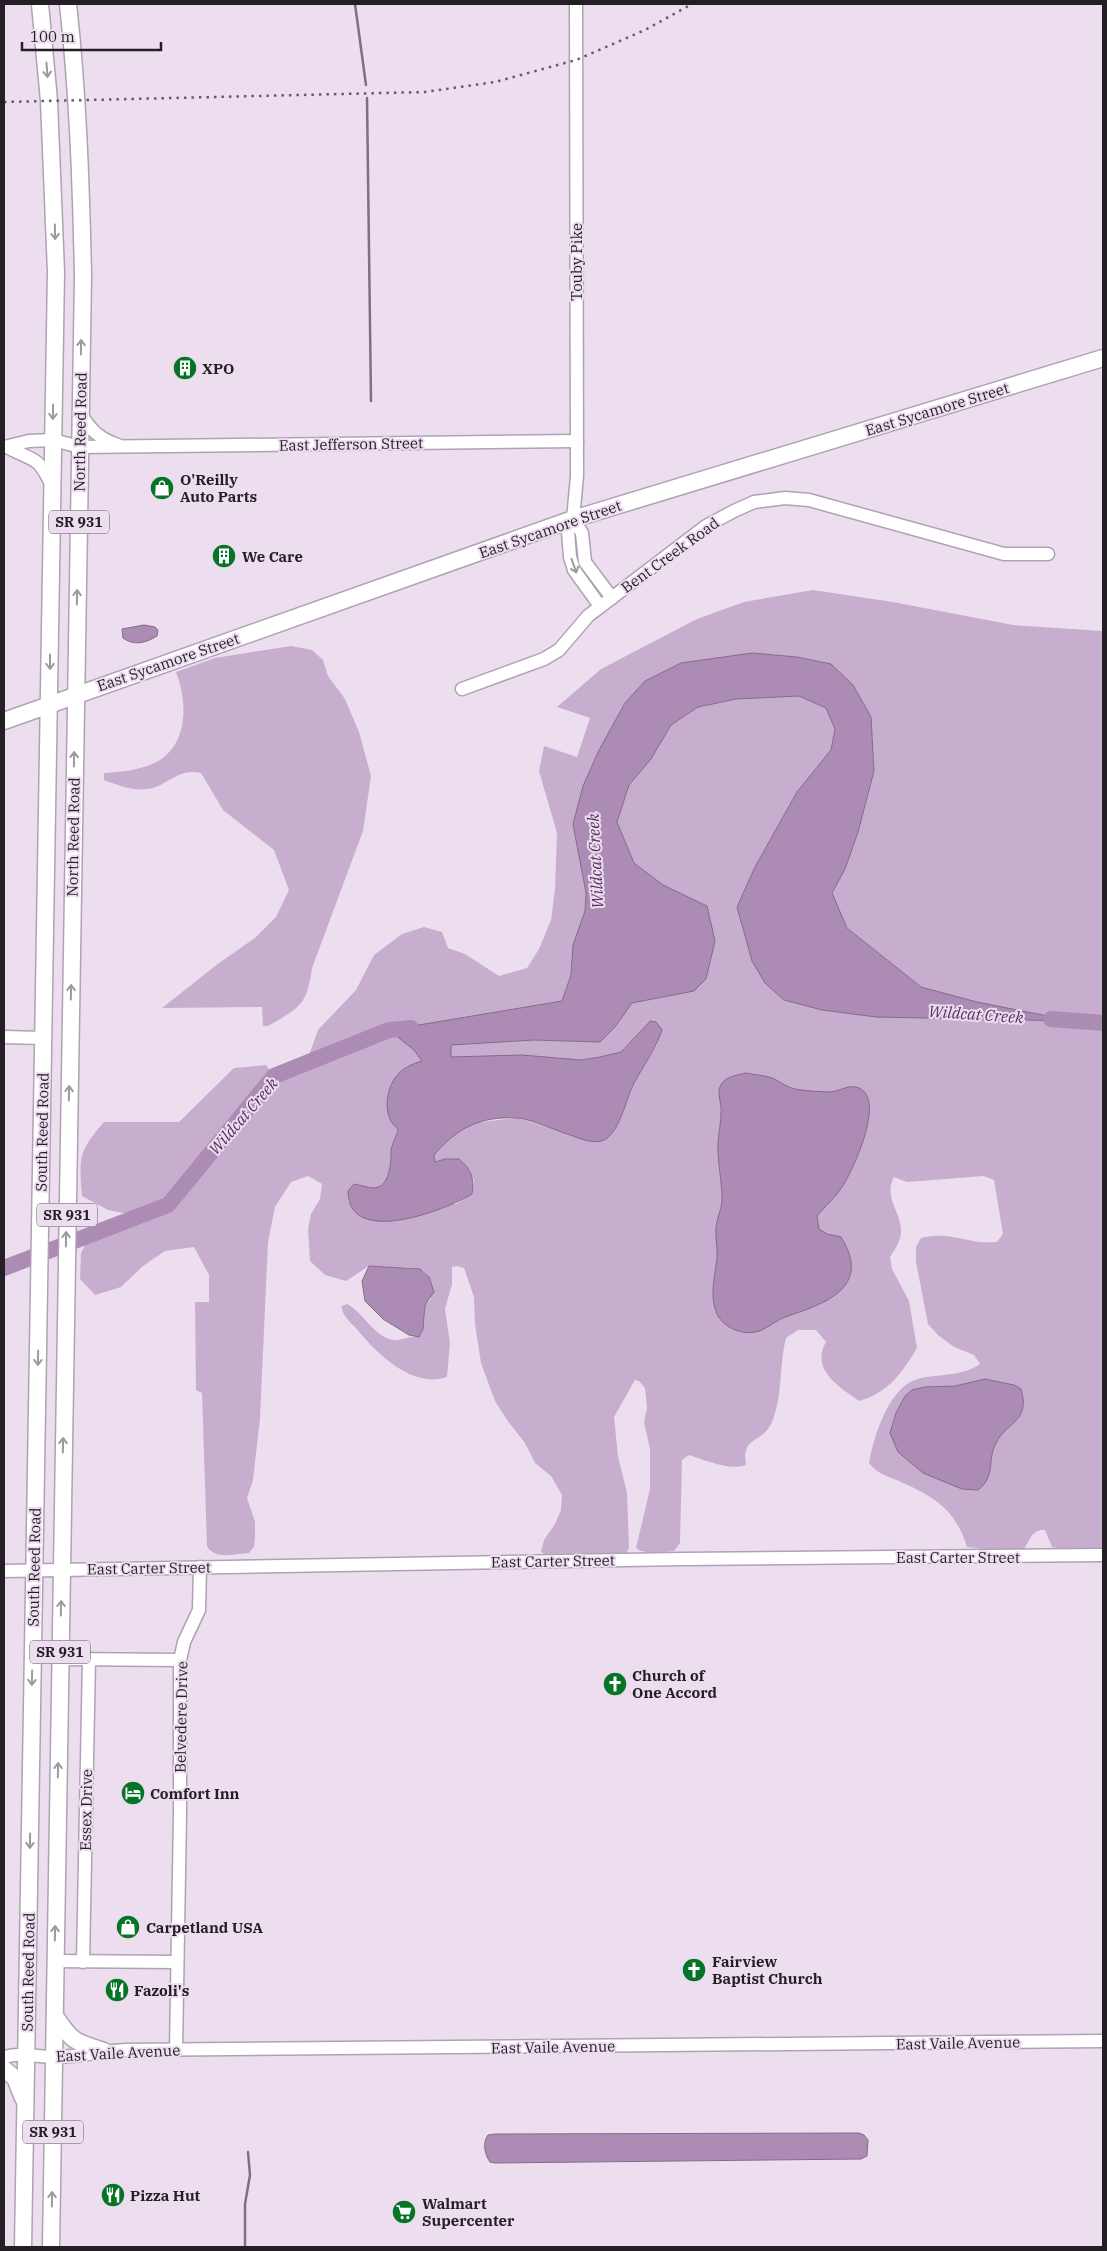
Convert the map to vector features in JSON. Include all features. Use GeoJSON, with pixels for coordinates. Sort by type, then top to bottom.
{"type":"FeatureCollection","features":[{"type":"Feature","properties":{"kind":"main road","name":"North Reed Road"},"geometry":{"type":"LineString","coordinates":[[40,4],[49,101],[56,272],[43,1038]]}},
{"type":"Feature","properties":{"kind":"main road","name":"North Reed Road"},"geometry":{"type":"LineString","coordinates":[[68,4],[82,185],[83,276],[70,1040]]}},
{"type":"Feature","properties":{"kind":"main road","name":"East Sycamore Street"},"geometry":{"type":"LineString","coordinates":[[4,721],[573,519],[1103,358]]}},
{"type":"Feature","properties":{"kind":"main road","name":"South Reed Road"},"geometry":{"type":"LineString","coordinates":[[23,2247],[43,1038]]}},
{"type":"Feature","properties":{"kind":"main road","name":"South Reed Road"},"geometry":{"type":"LineString","coordinates":[[51,2247],[70,1040]]}},
{"type":"Feature","properties":{"kind":"main road"},"geometry":{"type":"LineString","coordinates":[[54,2016],[76,2042],[104,2051]]}},
{"type":"Feature","properties":{"kind":"main road"},"geometry":{"type":"LineString","coordinates":[[4,2069],[15,2078],[26,2110]]}},
{"type":"Feature","properties":{"kind":"street","name":"Touby Pike"},"geometry":{"type":"LineString","coordinates":[[576,4],[577,476],[573,519],[568,531],[568,538],[574,570],[600,606]]}},
{"type":"Feature","properties":{"kind":"street","name":"East Jefferson Street"},"geometry":{"type":"LineString","coordinates":[[80,412],[91,430],[98,436],[125,447]]}},
{"type":"Feature","properties":{"kind":"street","name":"East Jefferson Street"},"geometry":{"type":"LineString","coordinates":[[5,447],[29,441],[53,440],[80,447],[577,441]]}},
{"type":"Feature","properties":{"kind":"street","name":"East Jefferson Street"},"geometry":{"type":"LineString","coordinates":[[5,447],[37,461],[44,468],[52,486]]}},
{"type":"Feature","properties":{"kind":"street","name":"Bent Creek Road"},"geometry":{"type":"LineString","coordinates":[[462,689],[544,659],[559,650],[588,616],[600,606],[706,526],[754,502],[785,498],[809,500],[851,510],[1004,554],[1048,554]]}},
{"type":"Feature","properties":{"kind":"street","name":"Touby Pike"},"geometry":{"type":"LineString","coordinates":[[573,519],[582,533],[585,562],[612,598]]}},
{"type":"Feature","properties":{"kind":"street"},"geometry":{"type":"LineString","coordinates":[[4,1037],[43,1038]]}},
{"type":"Feature","properties":{"kind":"street","name":"East Carter Street"},"geometry":{"type":"LineString","coordinates":[[4,1571],[693,1558],[1103,1555]]}},
{"type":"Feature","properties":{"kind":"street","name":"Belvedere Drive"},"geometry":{"type":"LineString","coordinates":[[176,2050],[180,1814],[180,1660],[184,1642],[199,1610],[200,1567]]}},
{"type":"Feature","properties":{"kind":"street"},"geometry":{"type":"LineString","coordinates":[[60,1659],[180,1660]]}},
{"type":"Feature","properties":{"kind":"street","name":"Essex Drive"},"geometry":{"type":"LineString","coordinates":[[83,1962],[89,1659]]}},
{"type":"Feature","properties":{"kind":"street"},"geometry":{"type":"LineString","coordinates":[[55,1961],[177,1962]]}},
{"type":"Feature","properties":{"kind":"street","name":"East Vaile Avenue"},"geometry":{"type":"LineString","coordinates":[[4,2058],[27,2054],[54,2057],[104,2051],[1103,2042]]}},
{"type":"Feature","properties":{"kind":"shaded area"},"geometry":{"type":"Polygon","coordinates":[[[813,590],[893,602],[1013,625],[1103,631],[1103,1549],[1066,1550],[1052,1547],[1045,1530],[1034,1533],[1024,1549],[1002,1551],[967,1547],[956,1522],[940,1504],[919,1491],[881,1473],[869,1463],[879,1426],[892,1400],[900,1390],[910,1382],[921,1378],[959,1373],[980,1364],[974,1355],[954,1347],[938,1335],[928,1324],[916,1262],[916,1247],[921,1238],[934,1236],[953,1237],[979,1242],[997,1242],[1003,1234],[994,1180],[984,1176],[907,1182],[894,1177],[891,1191],[901,1225],[901,1235],[890,1257],[892,1269],[909,1301],[917,1348],[900,1374],[886,1387],[878,1393],[859,1401],[843,1390],[824,1369],[822,1352],[826,1342],[816,1330],[798,1330],[786,1338],[778,1402],[772,1422],[763,1434],[750,1444],[745,1455],[746,1465],[725,1466],[689,1455],[682,1460],[680,1543],[674,1551],[644,1552],[636,1548],[650,1489],[650,1449],[644,1422],[647,1408],[645,1388],[639,1381],[635,1380],[614,1417],[618,1456],[627,1493],[629,1548],[626,1553],[544,1554],[541,1551],[544,1540],[555,1524],[561,1510],[562,1495],[551,1476],[535,1463],[525,1443],[495,1401],[481,1363],[475,1324],[474,1297],[464,1268],[452,1267],[452,1284],[445,1309],[450,1343],[447,1377],[421,1378],[408,1373],[384,1358],[374,1348],[344,1315],[342,1306],[347,1304],[353,1308],[386,1338],[396,1340],[417,1337],[424,1323],[425,1305],[431,1299],[429,1277],[424,1271],[414,1268],[369,1266],[346,1281],[325,1275],[310,1261],[308,1229],[311,1214],[320,1199],[322,1184],[308,1176],[291,1182],[275,1207],[268,1242],[260,1418],[253,1480],[247,1498],[255,1522],[254,1547],[249,1553],[220,1555],[215,1553],[207,1546],[202,1393],[196,1390],[195,1302],[209,1302],[209,1275],[194,1247],[165,1251],[143,1266],[121,1287],[95,1295],[80,1279],[81,1253],[91,1234],[139,1216],[108,1210],[82,1196],[82,1156],[89,1141],[104,1122],[179,1122],[234,1068],[266,1065],[274,1076],[306,1064],[318,1030],[356,990],[374,955],[402,934],[424,927],[442,932],[448,948],[465,954],[499,976],[527,968],[539,949],[551,920],[555,889],[557,833],[539,771],[544,746],[577,757],[590,718],[557,707],[601,669],[697,619],[744,602],[813,590]],[[752,653],[681,663],[625,703],[599,750],[583,786],[581,859],[586,893],[585,911],[574,945],[571,975],[562,1001],[390,1030],[414,1050],[422,1061],[391,1150],[390,1173],[380,1187],[374,1188],[354,1184],[348,1202],[456,1204],[472,1194],[474,1179],[445,1159],[435,1162],[434,1155],[448,1139],[472,1123],[518,1118],[563,1132],[627,1102],[633,1084],[657,1044],[649,1021],[621,1052],[581,1060],[522,1055],[450,1058],[451,1045],[534,1040],[600,1042],[615,1027],[632,1003],[694,991],[707,906],[663,885],[634,863],[617,822],[629,785],[651,759],[671,725],[698,707],[736,699],[799,696],[826,708],[835,729],[831,750],[797,792],[755,867],[737,907],[765,983],[784,1000],[822,1010],[876,1017],[977,1002],[921,987],[847,928],[832,893],[845,869],[858,832],[874,771],[871,717],[853,685],[831,664],[797,657],[752,653]]]}},
{"type":"Feature","properties":{"kind":"shaded area"},"geometry":{"type":"Polygon","coordinates":[[[291,646],[312,650],[323,660],[328,676],[345,699],[359,732],[371,776],[363,831],[312,968],[307,991],[300,1004],[294,1010],[268,1026],[263,1026],[262,1007],[162,1008],[219,963],[255,938],[276,917],[289,890],[274,850],[223,810],[201,773],[185,773],[153,788],[135,789],[104,780],[104,773],[147,766],[160,760],[169,752],[181,731],[183,719],[182,695],[176,672],[215,658],[291,646]]]}},
{"type":"Feature","properties":{"kind":"water"},"geometry":{"type":"Polygon","coordinates":[[[144,625],[155,627],[158,630],[157,636],[140,643],[131,642],[123,638],[122,629],[144,625]]]}},
{"type":"Feature","properties":{"kind":"water"},"geometry":{"type":"Polygon","coordinates":[[[752,653],[797,657],[831,664],[853,685],[871,717],[874,771],[858,832],[845,869],[832,893],[847,928],[921,987],[977,1002],[1073,1021],[876,1017],[822,1010],[784,1000],[765,983],[752,961],[737,907],[755,867],[797,792],[831,750],[835,729],[826,708],[799,696],[736,699],[698,707],[671,725],[651,759],[629,785],[617,822],[634,863],[663,885],[707,906],[715,941],[706,979],[694,991],[632,1003],[615,1027],[600,1042],[534,1040],[451,1045],[451,1057],[522,1055],[581,1060],[621,1052],[650,1021],[656,1022],[662,1030],[653,1051],[634,1083],[613,1132],[607,1138],[596,1142],[521,1118],[492,1119],[481,1122],[470,1126],[451,1138],[434,1155],[435,1162],[445,1159],[459,1159],[463,1163],[471,1175],[473,1183],[472,1194],[442,1208],[400,1220],[380,1221],[364,1218],[352,1208],[348,1191],[354,1184],[372,1188],[379,1187],[389,1174],[391,1149],[398,1129],[393,1124],[388,1112],[389,1091],[395,1078],[404,1069],[422,1061],[414,1050],[389,1030],[562,1001],[571,975],[573,945],[585,911],[586,893],[573,824],[583,786],[599,750],[625,703],[645,681],[681,663],[752,653]]]}},
{"type":"Feature","properties":{"kind":"water"},"geometry":{"type":"Polygon","coordinates":[[[746,1073],[769,1077],[792,1088],[802,1090],[830,1092],[856,1087],[865,1093],[869,1103],[866,1132],[855,1163],[841,1188],[817,1216],[819,1229],[827,1234],[841,1237],[849,1255],[851,1269],[848,1281],[840,1291],[815,1306],[782,1318],[762,1330],[749,1333],[730,1328],[725,1324],[717,1314],[713,1300],[717,1254],[716,1228],[722,1199],[718,1149],[721,1110],[720,1088],[721,1084],[728,1078],[746,1073]]]}},
{"type":"Feature","properties":{"kind":"water"},"geometry":{"type":"Polygon","coordinates":[[[369,1266],[420,1269],[429,1277],[434,1292],[425,1305],[423,1329],[419,1337],[409,1335],[383,1319],[365,1301],[362,1281],[369,1266]]]}},
{"type":"Feature","properties":{"kind":"water"},"geometry":{"type":"Polygon","coordinates":[[[985,1379],[1014,1385],[1021,1389],[1023,1408],[1020,1415],[1000,1436],[996,1443],[993,1449],[989,1473],[984,1485],[978,1490],[962,1489],[923,1473],[898,1452],[890,1433],[896,1413],[905,1396],[912,1390],[925,1387],[955,1386],[985,1379]]]}},
{"type":"Feature","properties":{"kind":"water"},"geometry":{"type":"Polygon","coordinates":[[[859,2133],[868,2140],[867,2156],[861,2159],[495,2163],[490,2162],[488,2159],[485,2145],[488,2135],[495,2134],[859,2133]]]}},
{"type":"Feature","properties":{"kind":"waterway"},"geometry":{"type":"LineString","coordinates":[[355,4],[366,85]]}},
{"type":"Feature","properties":{"kind":"waterway"},"geometry":{"type":"LineString","coordinates":[[367,98],[371,401]]}},
{"type":"Feature","properties":{"kind":"waterway","name":"Wildcat Creek"},"geometry":{"type":"LineString","coordinates":[[1051,1019],[1103,1023]]}},
{"type":"Feature","properties":{"kind":"waterway","name":"Wildcat Creek"},"geometry":{"type":"LineString","coordinates":[[4,1268],[168,1205],[274,1076],[389,1030],[411,1028]]}},
{"type":"Feature","properties":{"kind":"waterway"},"geometry":{"type":"LineString","coordinates":[[245,2247],[245,2204],[250,2175],[248,2152]]}},
{"type":"Feature","properties":{"kind":"railway"},"geometry":{"type":"LineString","coordinates":[[4,102],[425,92],[495,82],[576,60],[645,30],[692,4]]}},
{"type":"Feature","properties":{"kind":"place","name":"XPO"},"geometry":{"type":"Point","coordinates":[185,368]}},
{"type":"Feature","properties":{"kind":"place","name":"O'Reilly Auto Parts"},"geometry":{"type":"Point","coordinates":[162,488]}},
{"type":"Feature","properties":{"kind":"place","name":"We Care"},"geometry":{"type":"Point","coordinates":[224,556]}},
{"type":"Feature","properties":{"kind":"place","name":"Church of One Accord"},"geometry":{"type":"Point","coordinates":[615,1684]}},
{"type":"Feature","properties":{"kind":"place","name":"Comfort Inn"},"geometry":{"type":"Point","coordinates":[133,1793]}},
{"type":"Feature","properties":{"kind":"place","name":"Carpetland USA"},"geometry":{"type":"Point","coordinates":[128,1927]}},
{"type":"Feature","properties":{"kind":"place","name":"Fairview Baptist Church"},"geometry":{"type":"Point","coordinates":[694,1970]}},
{"type":"Feature","properties":{"kind":"place","name":"Fazoli's"},"geometry":{"type":"Point","coordinates":[117,1990]}},
{"type":"Feature","properties":{"kind":"place","name":"Pizza Hut"},"geometry":{"type":"Point","coordinates":[113,2195]}},
{"type":"Feature","properties":{"kind":"place","name":"Walmart Supercenter"},"geometry":{"type":"Point","coordinates":[404,2212]}}]}
